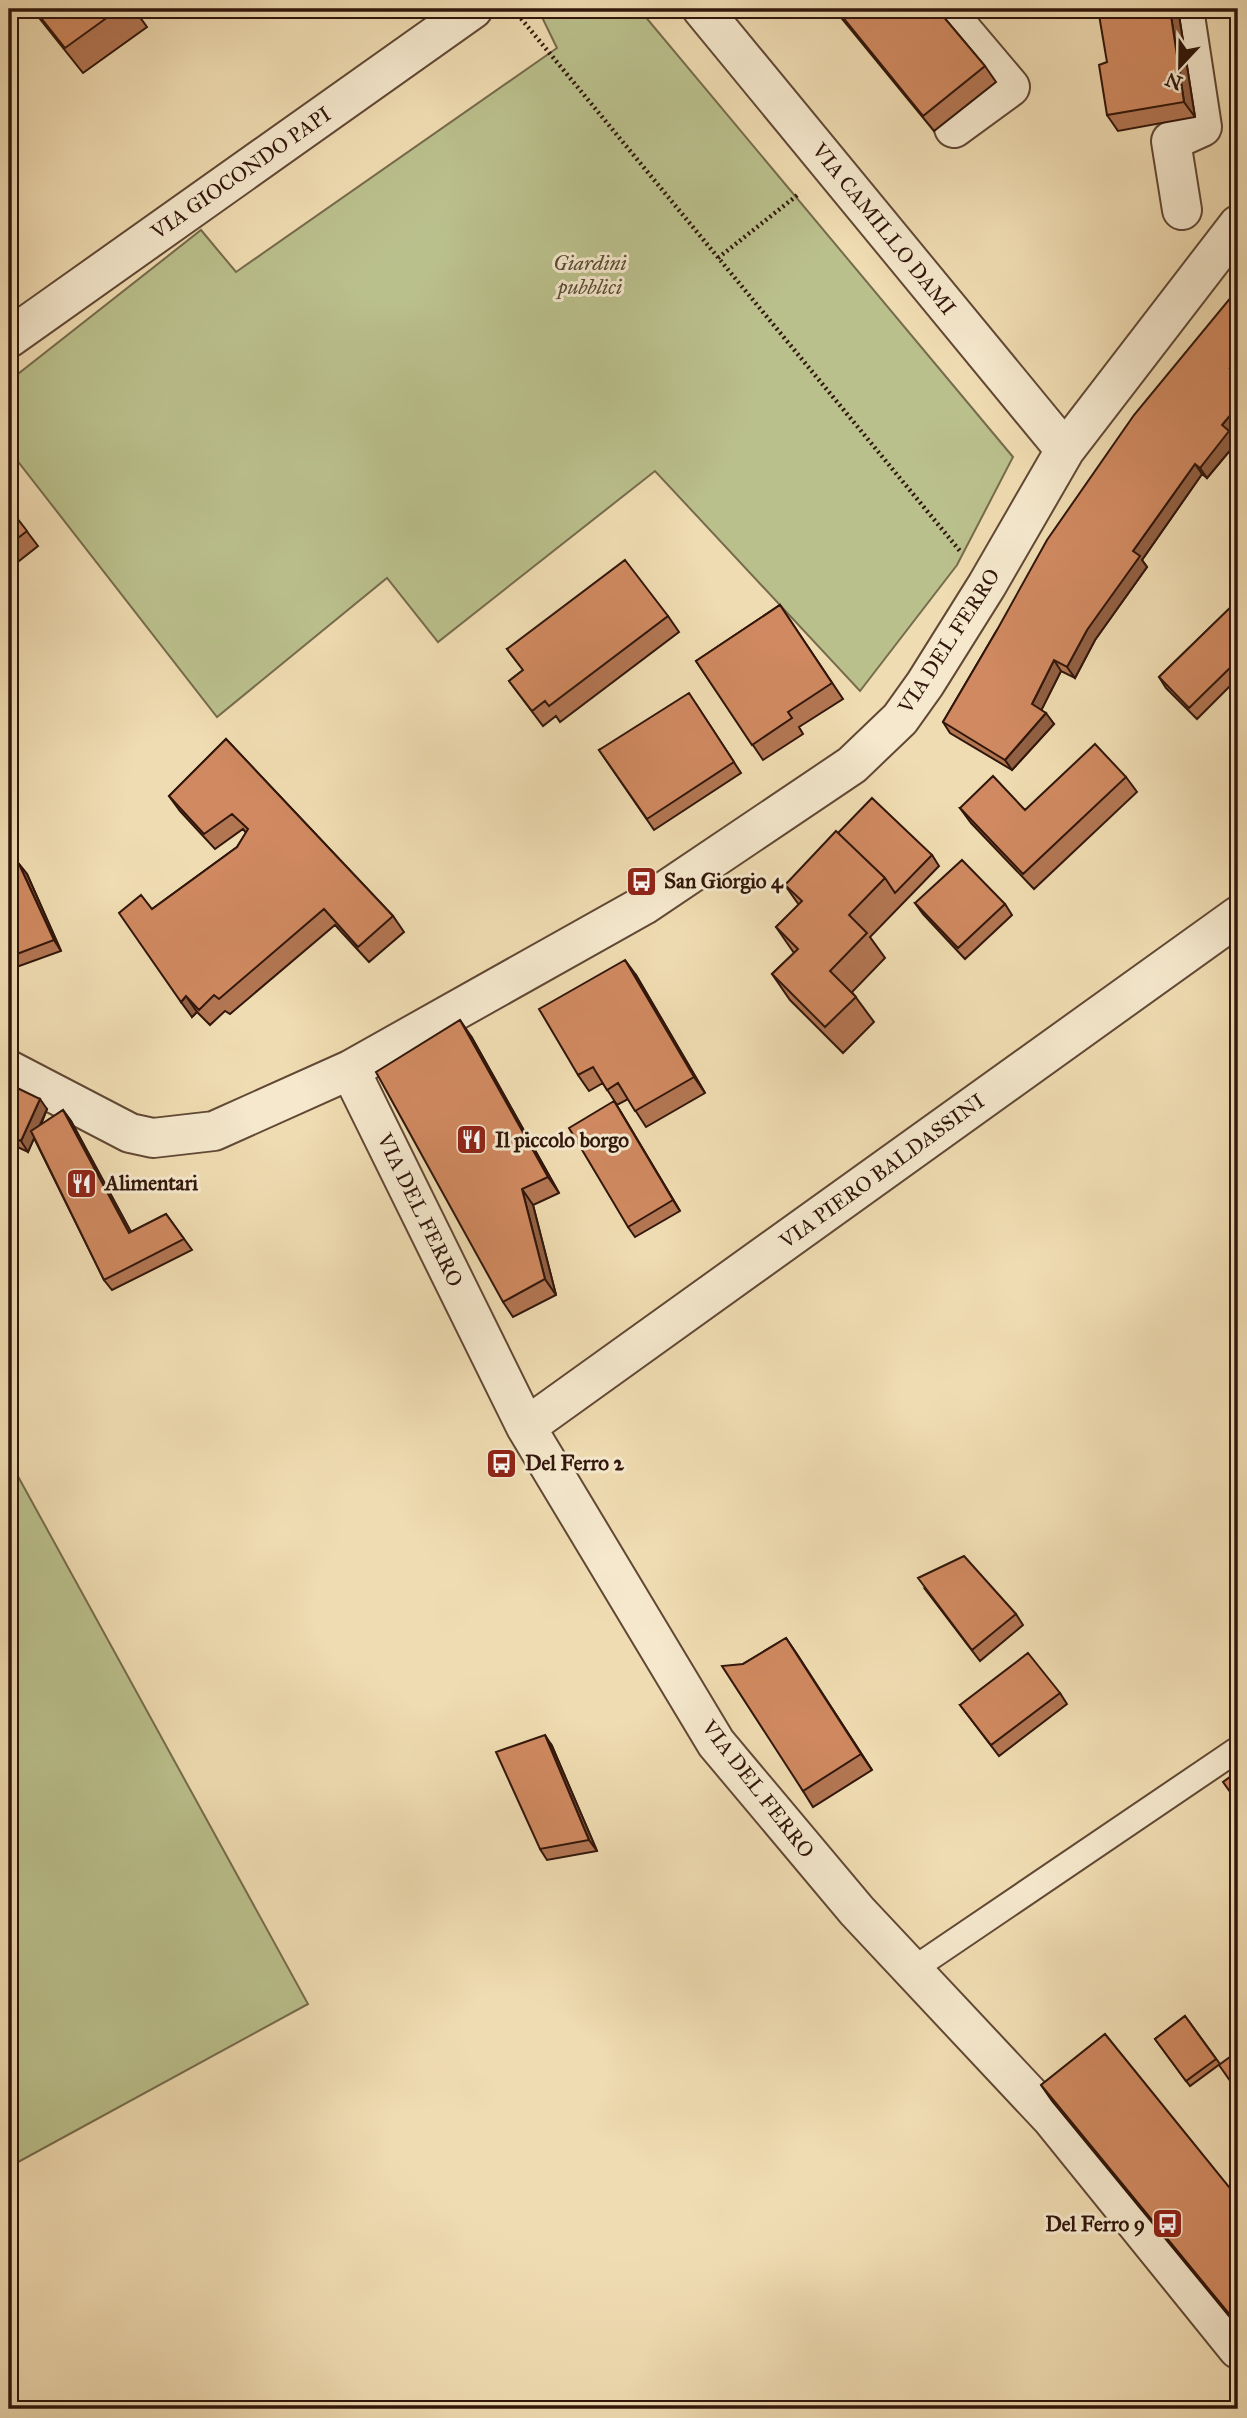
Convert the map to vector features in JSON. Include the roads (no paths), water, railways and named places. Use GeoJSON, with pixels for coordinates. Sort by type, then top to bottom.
{"type":"FeatureCollection","features":[{"type":"Feature","properties":{"kind":"street","name":"VIA GIOCONDO PAPI"},"geometry":{"type":"LineString","coordinates":[[9,338],[473,9]]}},
{"type":"Feature","properties":{"kind":"street","name":"VIA CAMILLO DAMI"},"geometry":{"type":"LineString","coordinates":[[702,9],[1065,450]]}},
{"type":"Feature","properties":{"kind":"street"},"geometry":{"type":"LineString","coordinates":[[944,9],[1010,87],[954,128]]}},
{"type":"Feature","properties":{"kind":"street"},"geometry":{"type":"LineString","coordinates":[[1182,210],[1171,141],[1202,127],[1184,9]]}},
{"type":"Feature","properties":{"kind":"street","name":"VIA DEL FERRO"},"geometry":{"type":"LineString","coordinates":[[1238,225],[1065,450],[988,584],[900,719],[852,765],[644,905],[350,1070],[526,1427],[716,1743],[857,1911],[1052,2119],[1238,2349]]}},
{"type":"Feature","properties":{"kind":"street","name":"VIA PIERO BALDASSINI"},"geometry":{"type":"LineString","coordinates":[[526,1427],[1238,916]]}},
{"type":"Feature","properties":{"kind":"street"},"geometry":{"type":"LineString","coordinates":[[9,1070],[130,1133],[153,1138],[214,1131],[350,1070]]}},
{"type":"Feature","properties":{"kind":"lane"},"geometry":{"type":"LineString","coordinates":[[912,1970],[1238,1749]]}},
{"type":"Feature","properties":{"kind":"place","name":"San Giorgio 4"},"geometry":{"type":"Point","coordinates":[641,881]}},
{"type":"Feature","properties":{"kind":"place","name":"Il piccolo borgo"},"geometry":{"type":"Point","coordinates":[472,1140]}},
{"type":"Feature","properties":{"kind":"place","name":"Alimentari"},"geometry":{"type":"Point","coordinates":[82,1183]}},
{"type":"Feature","properties":{"kind":"place","name":"Del Ferro 2"},"geometry":{"type":"Point","coordinates":[502,1463]}},
{"type":"Feature","properties":{"kind":"place","name":"Del Ferro 9"},"geometry":{"type":"Point","coordinates":[1168,2224]}},
{"type":"Feature","properties":{"kind":"park label","name":"Giardini pubblici"},"geometry":{"type":"Point","coordinates":[590,275]}}]}
